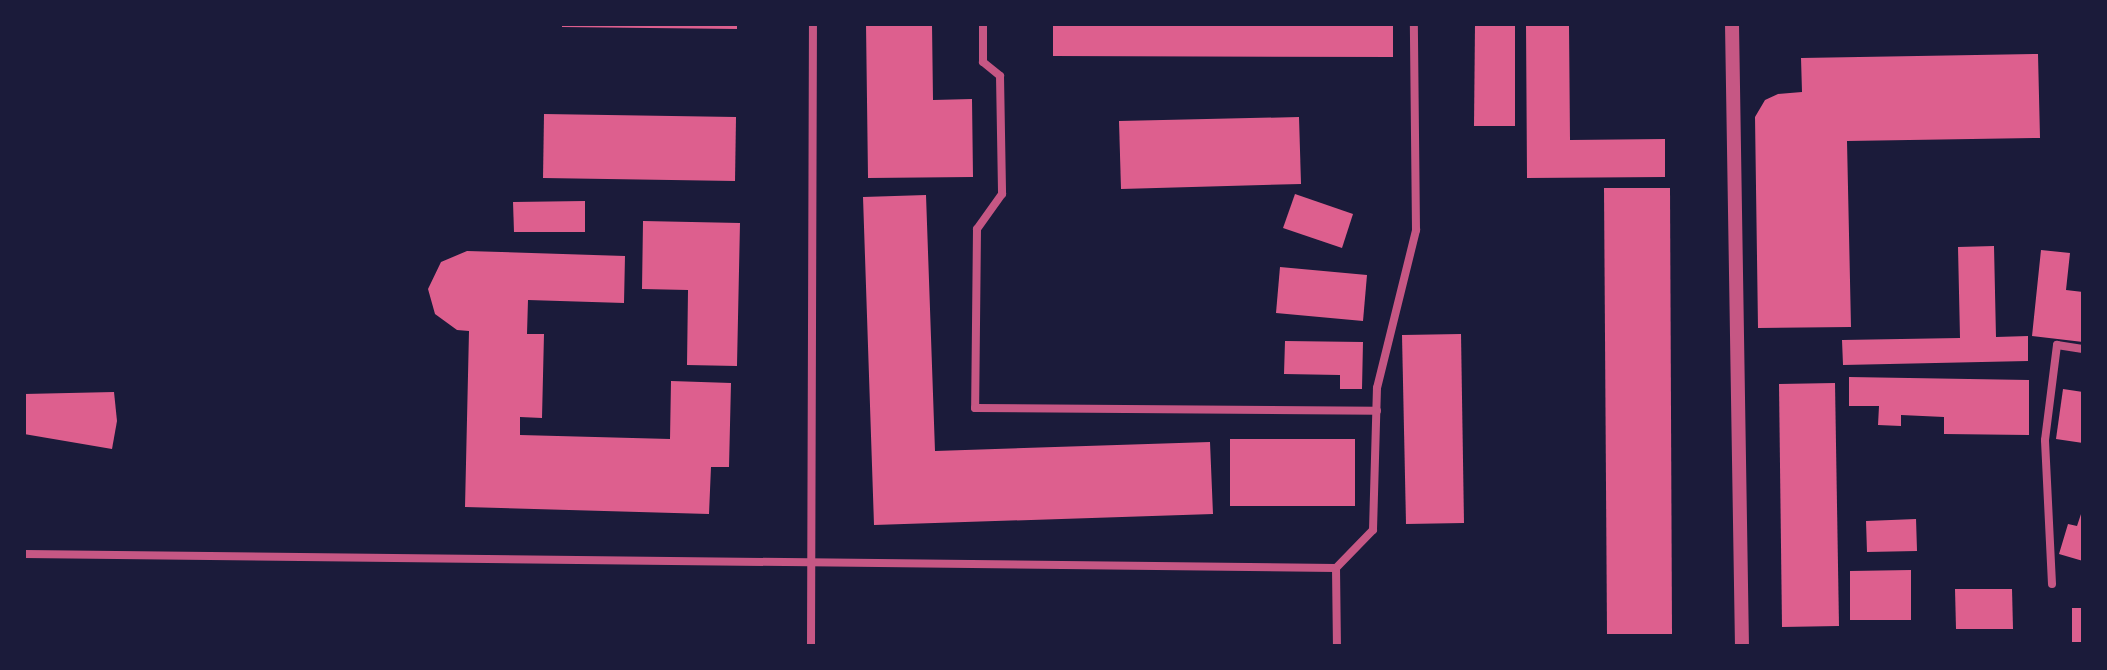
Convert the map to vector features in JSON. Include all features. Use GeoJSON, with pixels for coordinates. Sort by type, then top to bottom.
{"type":"FeatureCollection","features":[{"type":"Feature","properties":{"kind":"street"},"geometry":{"type":"LineString","coordinates":[[811,646],[813,24]]}},
{"type":"Feature","properties":{"kind":"street"},"geometry":{"type":"LineString","coordinates":[[983,24],[983,62],[1000,76],[1002,194],[977,229],[975,408],[1377,411]]}},
{"type":"Feature","properties":{"kind":"street"},"geometry":{"type":"LineString","coordinates":[[1337,646],[1336,568],[1373,530],[1377,388],[1416,230],[1414,24]]}},
{"type":"Feature","properties":{"kind":"street"},"geometry":{"type":"LineString","coordinates":[[1732,24],[1742,646]]}},
{"type":"Feature","properties":{"kind":"street"},"geometry":{"type":"LineString","coordinates":[[2052,584],[2045,440],[2057,345],[2083,349]]}},
{"type":"Feature","properties":{"kind":"street"},"geometry":{"type":"LineString","coordinates":[[24,554],[1336,568]]}},
{"type":"Feature","properties":{"kind":"building"},"geometry":{"type":"Polygon","coordinates":[[[562,24],[737,24],[737,29],[562,27],[562,24]]]}},
{"type":"Feature","properties":{"kind":"building"},"geometry":{"type":"Polygon","coordinates":[[[866,24],[932,24],[933,100],[972,99],[973,177],[868,178],[866,24]]]}},
{"type":"Feature","properties":{"kind":"building"},"geometry":{"type":"Polygon","coordinates":[[[1053,24],[1393,24],[1393,57],[1053,56],[1053,24]]]}},
{"type":"Feature","properties":{"kind":"building"},"geometry":{"type":"Polygon","coordinates":[[[1475,24],[1515,24],[1515,126],[1474,126],[1475,24]]]}},
{"type":"Feature","properties":{"kind":"building"},"geometry":{"type":"Polygon","coordinates":[[[1526,24],[1569,24],[1570,140],[1665,139],[1665,177],[1527,178],[1526,24]]]}},
{"type":"Feature","properties":{"kind":"building"},"geometry":{"type":"Polygon","coordinates":[[[2038,54],[2040,138],[1847,141],[1851,327],[1758,328],[1755,117],[1765,100],[1778,94],[1802,92],[1801,58],[2038,54]]]}},
{"type":"Feature","properties":{"kind":"building"},"geometry":{"type":"Polygon","coordinates":[[[544,114],[736,117],[735,181],[543,178],[544,114]]]}},
{"type":"Feature","properties":{"kind":"building"},"geometry":{"type":"Polygon","coordinates":[[[1299,117],[1301,184],[1121,189],[1119,121],[1299,117]]]}},
{"type":"Feature","properties":{"kind":"building"},"geometry":{"type":"Polygon","coordinates":[[[1604,188],[1670,188],[1672,634],[1607,634],[1604,188]]]}},
{"type":"Feature","properties":{"kind":"building"},"geometry":{"type":"Polygon","coordinates":[[[1295,194],[1353,214],[1342,248],[1283,228],[1295,194]]]}},
{"type":"Feature","properties":{"kind":"building"},"geometry":{"type":"Polygon","coordinates":[[[926,195],[935,451],[1210,442],[1213,514],[874,525],[863,197],[926,195]]]}},
{"type":"Feature","properties":{"kind":"building"},"geometry":{"type":"Polygon","coordinates":[[[585,201],[585,232],[514,232],[513,202],[585,201]]]}},
{"type":"Feature","properties":{"kind":"building"},"geometry":{"type":"Polygon","coordinates":[[[643,221],[740,223],[737,366],[687,365],[688,290],[642,289],[643,221]]]}},
{"type":"Feature","properties":{"kind":"building"},"geometry":{"type":"Polygon","coordinates":[[[1994,246],[1996,337],[2028,336],[2028,361],[1843,365],[1842,340],[1960,338],[1958,247],[1994,246]]]}},
{"type":"Feature","properties":{"kind":"building"},"geometry":{"type":"Polygon","coordinates":[[[2041,250],[2070,253],[2066,290],[2083,292],[2083,342],[2032,336],[2041,250]]]}},
{"type":"Feature","properties":{"kind":"building"},"geometry":{"type":"Polygon","coordinates":[[[467,251],[625,256],[624,303],[528,300],[527,334],[544,334],[542,418],[520,417],[520,435],[670,439],[671,381],[731,383],[729,467],[711,467],[709,514],[465,507],[469,331],[457,330],[435,314],[428,289],[441,262],[467,251]]]}},
{"type":"Feature","properties":{"kind":"building"},"geometry":{"type":"Polygon","coordinates":[[[1280,267],[1367,275],[1363,321],[1276,313],[1280,267]]]}},
{"type":"Feature","properties":{"kind":"building"},"geometry":{"type":"Polygon","coordinates":[[[1461,334],[1464,523],[1406,524],[1402,335],[1461,334]]]}},
{"type":"Feature","properties":{"kind":"building"},"geometry":{"type":"Polygon","coordinates":[[[1285,341],[1363,342],[1362,389],[1340,389],[1340,375],[1284,374],[1285,341]]]}},
{"type":"Feature","properties":{"kind":"building"},"geometry":{"type":"Polygon","coordinates":[[[1849,377],[2029,380],[2029,435],[1944,434],[1944,417],[1901,415],[1901,426],[1878,425],[1879,406],[1849,406],[1849,377]]]}},
{"type":"Feature","properties":{"kind":"building"},"geometry":{"type":"Polygon","coordinates":[[[1835,383],[1839,626],[1782,627],[1779,384],[1835,383]]]}},
{"type":"Feature","properties":{"kind":"building"},"geometry":{"type":"Polygon","coordinates":[[[2063,389],[2083,392],[2083,443],[2056,439],[2063,389]]]}},
{"type":"Feature","properties":{"kind":"building"},"geometry":{"type":"Polygon","coordinates":[[[114,392],[117,421],[112,449],[24,434],[24,394],[114,392]]]}},
{"type":"Feature","properties":{"kind":"building"},"geometry":{"type":"Polygon","coordinates":[[[1230,439],[1355,439],[1355,506],[1230,506],[1230,439]]]}},
{"type":"Feature","properties":{"kind":"building"},"geometry":{"type":"Polygon","coordinates":[[[2083,508],[2083,561],[2059,554],[2068,524],[2077,526],[2083,508]]]}},
{"type":"Feature","properties":{"kind":"building"},"geometry":{"type":"Polygon","coordinates":[[[1916,519],[1917,551],[1867,552],[1866,521],[1916,519]]]}},
{"type":"Feature","properties":{"kind":"building"},"geometry":{"type":"Polygon","coordinates":[[[1911,570],[1911,620],[1850,620],[1850,571],[1911,570]]]}},
{"type":"Feature","properties":{"kind":"building"},"geometry":{"type":"Polygon","coordinates":[[[1955,589],[2012,589],[2013,629],[1956,629],[1955,589]]]}},
{"type":"Feature","properties":{"kind":"building"},"geometry":{"type":"Polygon","coordinates":[[[2072,608],[2083,608],[2083,642],[2072,642],[2072,608]]]}}]}
